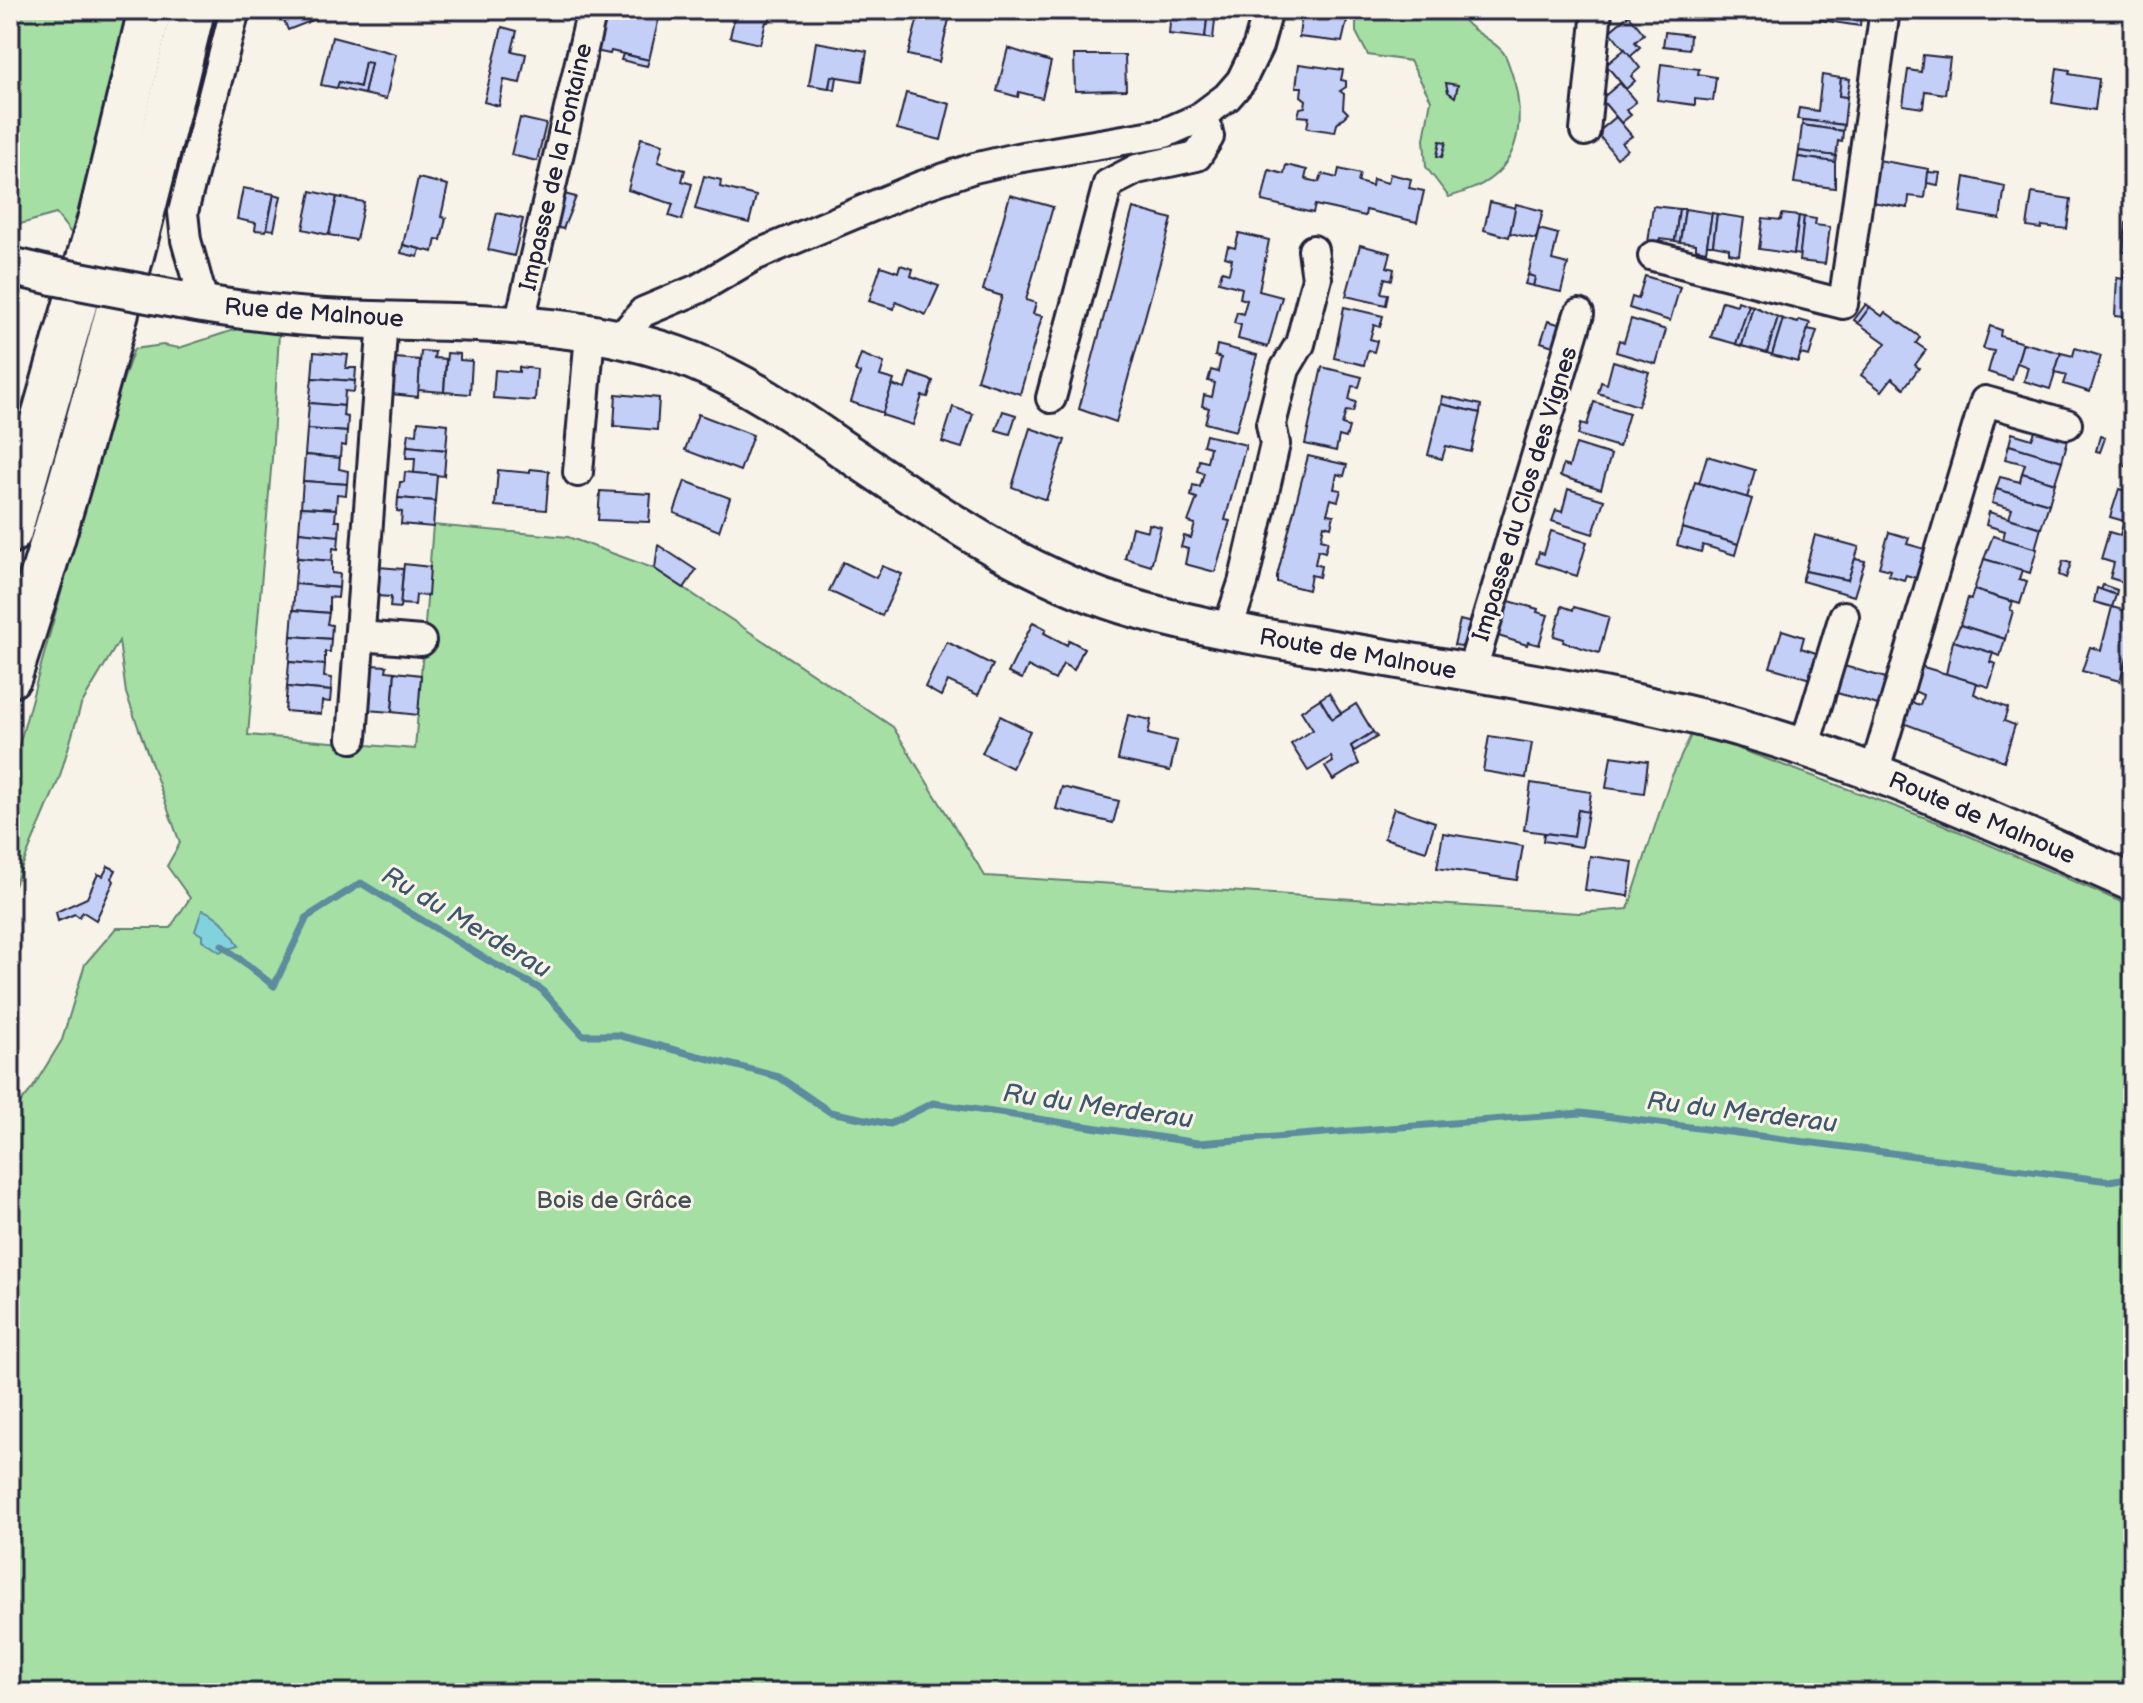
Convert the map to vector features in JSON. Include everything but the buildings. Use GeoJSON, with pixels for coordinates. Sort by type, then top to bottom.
{"type":"FeatureCollection","features":[{"type":"Feature","properties":{"kind":"highway"},"geometry":{"type":"LineString","coordinates":[[10,532],[100,217],[150,10]]}},
{"type":"Feature","properties":{"kind":"highway"},"geometry":{"type":"LineString","coordinates":[[10,676],[92,410],[142,222],[193,10]]}},
{"type":"Feature","properties":{"kind":"main road","name":"Rue de Malnoue"},"geometry":{"type":"LineString","coordinates":[[10,266],[192,302],[285,316],[519,325],[605,336]]}},
{"type":"Feature","properties":{"kind":"main road","name":"Route de Malnoue"},"geometry":{"type":"LineString","coordinates":[[605,336],[692,361],[745,386],[972,536],[1035,570],[1108,601],[1227,631],[1471,673],[1711,720],[1874,773],[2133,883]]}},
{"type":"Feature","properties":{"kind":"street"},"geometry":{"type":"LineString","coordinates":[[192,302],[183,212],[235,10]]}},
{"type":"Feature","properties":{"kind":"street","name":"Impasse de la Fontaine"},"geometry":{"type":"LineString","coordinates":[[519,325],[592,10]]}},
{"type":"Feature","properties":{"kind":"street"},"geometry":{"type":"LineString","coordinates":[[578,472],[605,336],[643,312],[698,289],[754,256],[921,186],[974,168],[1017,158],[1165,133],[1204,115],[1241,81],[1258,46],[1268,10]]}},
{"type":"Feature","properties":{"kind":"street"},"geometry":{"type":"LineString","coordinates":[[1585,131],[1597,10]]}},
{"type":"Feature","properties":{"kind":"street"},"geometry":{"type":"LineString","coordinates":[[1653,256],[1843,304],[1885,10]]}},
{"type":"Feature","properties":{"kind":"street"},"geometry":{"type":"LineString","coordinates":[[1051,398],[1108,184],[1137,169],[1197,156],[1209,137],[1204,115]]}},
{"type":"Feature","properties":{"kind":"street"},"geometry":{"type":"LineString","coordinates":[[1227,631],[1243,583],[1275,444],[1271,424],[1285,369],[1300,344],[1317,278],[1313,250]]}},
{"type":"Feature","properties":{"kind":"street","name":"Impasse du Clos des Vignes"},"geometry":{"type":"LineString","coordinates":[[1471,673],[1579,314]]}},
{"type":"Feature","properties":{"kind":"street"},"geometry":{"type":"LineString","coordinates":[[352,738],[383,320]]}},
{"type":"Feature","properties":{"kind":"street"},"geometry":{"type":"LineString","coordinates":[[1874,773],[1985,401],[2067,424]]}},
{"type":"Feature","properties":{"kind":"street"},"geometry":{"type":"LineString","coordinates":[[1804,748],[1844,616]]}},
{"type":"Feature","properties":{"kind":"street"},"geometry":{"type":"LineString","coordinates":[[360,636],[421,641]]}},
{"type":"Feature","properties":{"kind":"green space"},"geometry":{"type":"Polygon","coordinates":[[[10,10],[137,10],[82,247],[56,214],[10,227],[10,10]]]}},
{"type":"Feature","properties":{"kind":"green space"},"geometry":{"type":"Polygon","coordinates":[[[1356,10],[1458,10],[1466,23],[1503,53],[1514,81],[1519,122],[1513,149],[1493,177],[1475,188],[1449,197],[1426,167],[1424,139],[1431,100],[1410,61],[1368,55],[1356,32],[1356,10]]]}},
{"type":"Feature","properties":{"kind":"green space","name":"Bois de Grâce"},"geometry":{"type":"Polygon","coordinates":[[[280,315],[272,458],[248,735],[415,749],[433,525],[568,537],[655,569],[893,727],[985,876],[1579,913],[1628,909],[1670,780],[1691,735],[1734,747],[1937,822],[2133,907],[2133,1693],[10,1693],[10,1115],[32,1089],[62,1040],[85,964],[116,928],[170,928],[190,898],[167,866],[180,843],[126,693],[119,641],[81,705],[59,779],[10,895],[10,778],[107,426],[134,349],[163,345],[179,348],[280,315]]]}},
{"type":"Feature","properties":{"kind":"water"},"geometry":{"type":"Polygon","coordinates":[[[202,910],[219,919],[239,946],[220,952],[202,940],[202,935],[195,931],[202,910]]]}},
{"type":"Feature","properties":{"kind":"waterway","name":"Ru du Merderau"},"geometry":{"type":"LineString","coordinates":[[222,945],[274,986],[307,917],[361,883],[541,989],[583,1035],[617,1035],[779,1077],[830,1112],[890,1124],[933,1103],[1198,1143],[1581,1113],[2109,1181],[2133,1177]]}}]}
